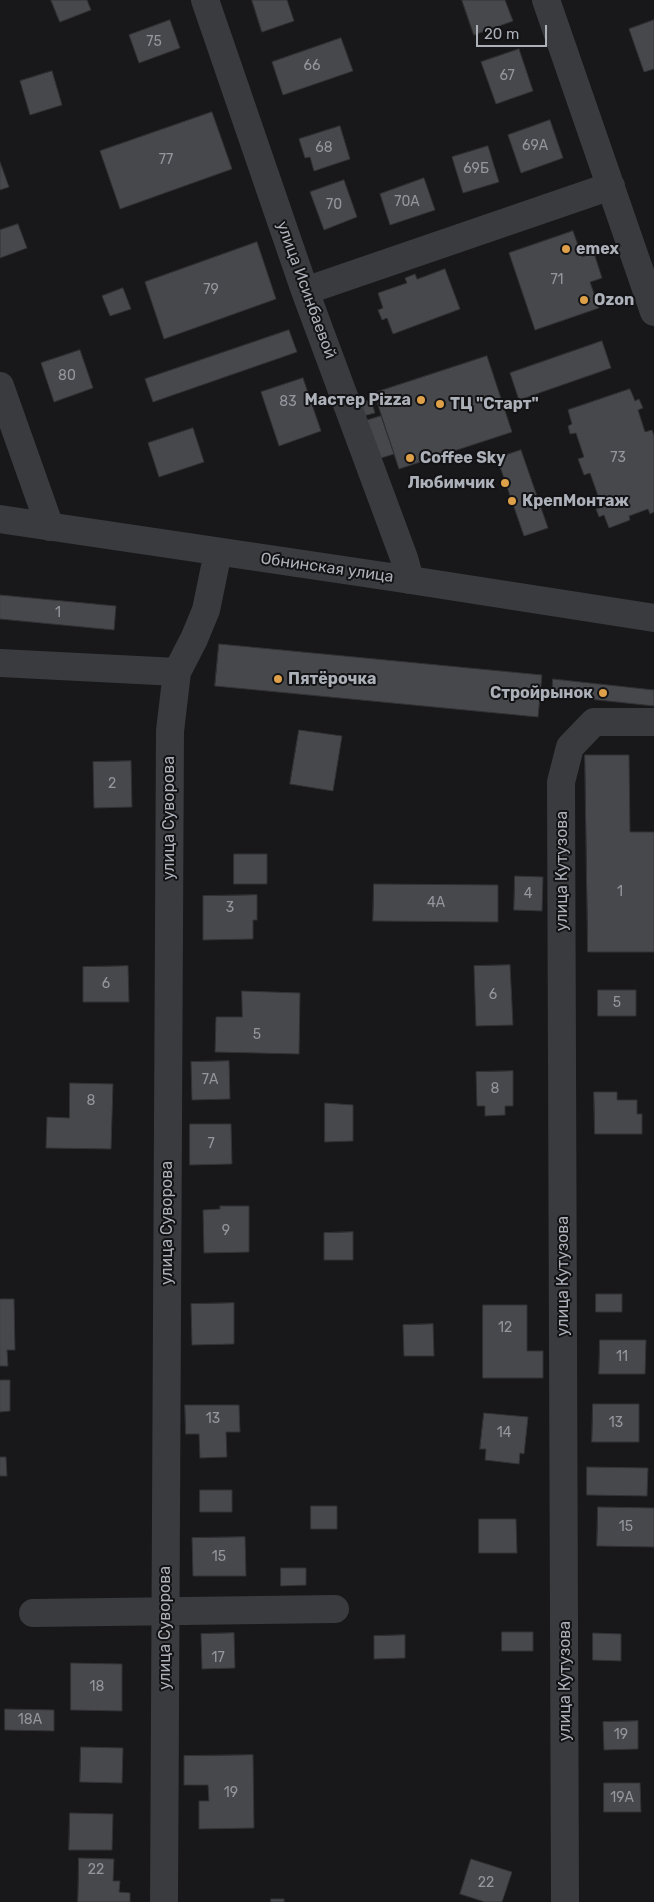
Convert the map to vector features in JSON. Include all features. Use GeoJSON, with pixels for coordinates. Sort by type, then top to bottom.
{"type":"FeatureCollection","features":[{"type":"Feature","properties":{"kind":"street","name":"улица Исинбаевой"},"geometry":{"type":"LineString","coordinates":[[205,0],[305,291],[404,558],[410,580]]}},
{"type":"Feature","properties":{"kind":"street"},"geometry":{"type":"LineString","coordinates":[[546,0],[654,312]]}},
{"type":"Feature","properties":{"kind":"street"},"geometry":{"type":"LineString","coordinates":[[305,291],[611,186]]}},
{"type":"Feature","properties":{"kind":"street"},"geometry":{"type":"LineString","coordinates":[[0,386],[50,527]]}},
{"type":"Feature","properties":{"kind":"street","name":"Обнинская улица"},"geometry":{"type":"LineString","coordinates":[[0,519],[654,618]]}},
{"type":"Feature","properties":{"kind":"street","name":"улица Суворова"},"geometry":{"type":"LineString","coordinates":[[164,1902],[170,731],[177,672],[206,610],[218,552]]}},
{"type":"Feature","properties":{"kind":"street"},"geometry":{"type":"LineString","coordinates":[[0,663],[177,672]]}},
{"type":"Feature","properties":{"kind":"street","name":"улица Кутузова"},"geometry":{"type":"LineString","coordinates":[[565,1902],[561,782],[570,747],[594,722],[654,722]]}},
{"type":"Feature","properties":{"kind":"street"},"geometry":{"type":"LineString","coordinates":[[33,1613],[335,1609]]}},
{"type":"Feature","properties":{"kind":"building"},"geometry":{"type":"Polygon","coordinates":[[[51,0],[87,0],[91,10],[60,22],[51,0]]]}},
{"type":"Feature","properties":{"kind":"building"},"geometry":{"type":"Polygon","coordinates":[[[252,0],[287,0],[294,21],[262,32],[252,0]]]}},
{"type":"Feature","properties":{"kind":"building"},"geometry":{"type":"Polygon","coordinates":[[[462,0],[505,0],[513,21],[474,35],[462,0]]]}},
{"type":"Feature","properties":{"kind":"building"},"geometry":{"type":"Polygon","coordinates":[[[170,20],[180,48],[139,63],[129,35],[170,20]]]}},
{"type":"Feature","properties":{"kind":"building"},"geometry":{"type":"Polygon","coordinates":[[[654,20],[654,69],[644,72],[629,29],[654,20]]]}},
{"type":"Feature","properties":{"kind":"building"},"geometry":{"type":"Polygon","coordinates":[[[341,38],[353,71],[283,95],[272,62],[341,38]]]}},
{"type":"Feature","properties":{"kind":"building"},"geometry":{"type":"Polygon","coordinates":[[[519,49],[533,91],[496,104],[481,62],[519,49]]]}},
{"type":"Feature","properties":{"kind":"building"},"geometry":{"type":"Polygon","coordinates":[[[52,71],[62,105],[30,115],[20,81],[52,71]]]}},
{"type":"Feature","properties":{"kind":"building"},"geometry":{"type":"Polygon","coordinates":[[[212,112],[232,169],[120,209],[100,151],[212,112]]]}},
{"type":"Feature","properties":{"kind":"building"},"geometry":{"type":"Polygon","coordinates":[[[550,120],[563,158],[521,173],[508,135],[550,120]]]}},
{"type":"Feature","properties":{"kind":"building"},"geometry":{"type":"Polygon","coordinates":[[[340,126],[350,159],[314,171],[310,157],[305,158],[299,139],[340,126]]]}},
{"type":"Feature","properties":{"kind":"building"},"geometry":{"type":"Polygon","coordinates":[[[488,146],[499,182],[463,193],[452,157],[488,146]]]}},
{"type":"Feature","properties":{"kind":"building"},"geometry":{"type":"Polygon","coordinates":[[[0,162],[9,187],[0,190],[0,162]]]}},
{"type":"Feature","properties":{"kind":"building"},"geometry":{"type":"Polygon","coordinates":[[[424,178],[435,210],[390,225],[380,194],[424,178]]]}},
{"type":"Feature","properties":{"kind":"building"},"geometry":{"type":"Polygon","coordinates":[[[344,180],[357,217],[324,230],[310,192],[344,180]]]}},
{"type":"Feature","properties":{"kind":"building"},"geometry":{"type":"Polygon","coordinates":[[[18,224],[27,248],[0,258],[0,230],[18,224]]]}},
{"type":"Feature","properties":{"kind":"building"},"geometry":{"type":"Polygon","coordinates":[[[573,231],[582,257],[594,253],[602,278],[590,282],[599,308],[535,330],[509,253],[573,231]]]}},
{"type":"Feature","properties":{"kind":"building"},"geometry":{"type":"Polygon","coordinates":[[[257,242],[276,299],[164,339],[145,282],[257,242]]]}},
{"type":"Feature","properties":{"kind":"building"},"geometry":{"type":"Polygon","coordinates":[[[445,269],[460,309],[393,334],[387,318],[382,320],[378,310],[383,308],[378,293],[407,283],[405,278],[415,274],[417,279],[445,269]]]}},
{"type":"Feature","properties":{"kind":"building"},"geometry":{"type":"Polygon","coordinates":[[[123,288],[131,309],[110,316],[102,296],[123,288]]]}},
{"type":"Feature","properties":{"kind":"building"},"geometry":{"type":"Polygon","coordinates":[[[289,330],[297,352],[153,402],[145,379],[289,330]]]}},
{"type":"Feature","properties":{"kind":"building"},"geometry":{"type":"Polygon","coordinates":[[[602,341],[611,368],[519,400],[510,373],[602,341]]]}},
{"type":"Feature","properties":{"kind":"building"},"geometry":{"type":"Polygon","coordinates":[[[80,350],[93,388],[54,402],[41,363],[80,350]]]}},
{"type":"Feature","properties":{"kind":"building","name":"ТЦ \"Старт\""},"geometry":{"type":"Polygon","coordinates":[[[487,356],[512,432],[399,469],[374,393],[487,356]]]}},
{"type":"Feature","properties":{"kind":"building"},"geometry":{"type":"Polygon","coordinates":[[[303,378],[321,431],[279,446],[261,392],[303,378]]]}},
{"type":"Feature","properties":{"kind":"building"},"geometry":{"type":"Polygon","coordinates":[[[630,389],[635,401],[639,399],[643,408],[638,410],[645,432],[652,430],[654,436],[654,512],[650,514],[648,509],[629,516],[630,520],[609,528],[604,515],[599,517],[596,509],[602,507],[590,473],[584,475],[578,459],[584,457],[576,433],[570,434],[568,426],[572,424],[568,410],[630,389]]]}},
{"type":"Feature","properties":{"kind":"building"},"geometry":{"type":"Polygon","coordinates":[[[371,400],[375,413],[363,416],[360,403],[371,400]]]}},
{"type":"Feature","properties":{"kind":"building"},"geometry":{"type":"Polygon","coordinates":[[[381,416],[394,454],[378,459],[365,421],[381,416]]]}},
{"type":"Feature","properties":{"kind":"building"},"geometry":{"type":"Polygon","coordinates":[[[193,428],[204,462],[159,477],[148,443],[193,428]]]}},
{"type":"Feature","properties":{"kind":"building"},"geometry":{"type":"Polygon","coordinates":[[[521,450],[548,528],[524,536],[497,458],[521,450]]]}},
{"type":"Feature","properties":{"kind":"building"},"geometry":{"type":"Polygon","coordinates":[[[0,595],[116,606],[114,630],[0,619],[0,595]]]}},
{"type":"Feature","properties":{"kind":"building"},"geometry":{"type":"Polygon","coordinates":[[[219,644],[542,675],[538,717],[215,686],[219,644]]]}},
{"type":"Feature","properties":{"kind":"building","name":"Стройрынок"},"geometry":{"type":"Polygon","coordinates":[[[553,679],[654,690],[654,706],[552,695],[553,679]]]}},
{"type":"Feature","properties":{"kind":"building"},"geometry":{"type":"Polygon","coordinates":[[[299,730],[342,736],[333,791],[290,784],[299,730]]]}},
{"type":"Feature","properties":{"kind":"building"},"geometry":{"type":"Polygon","coordinates":[[[585,755],[629,755],[630,832],[654,832],[654,952],[588,952],[585,755]]]}},
{"type":"Feature","properties":{"kind":"building"},"geometry":{"type":"Polygon","coordinates":[[[131,761],[132,807],[94,808],[93,762],[131,761]]]}},
{"type":"Feature","properties":{"kind":"building"},"geometry":{"type":"Polygon","coordinates":[[[234,854],[267,854],[267,884],[234,884],[234,854]]]}},
{"type":"Feature","properties":{"kind":"building"},"geometry":{"type":"Polygon","coordinates":[[[515,876],[543,877],[542,911],[514,910],[515,876]]]}},
{"type":"Feature","properties":{"kind":"building"},"geometry":{"type":"Polygon","coordinates":[[[374,884],[498,885],[498,922],[373,921],[374,884]]]}},
{"type":"Feature","properties":{"kind":"building"},"geometry":{"type":"Polygon","coordinates":[[[257,895],[257,920],[253,920],[253,939],[203,940],[203,896],[257,895]]]}},
{"type":"Feature","properties":{"kind":"building"},"geometry":{"type":"Polygon","coordinates":[[[510,965],[513,1025],[476,1026],[474,966],[510,965]]]}},
{"type":"Feature","properties":{"kind":"building"},"geometry":{"type":"Polygon","coordinates":[[[128,966],[129,1002],[83,1002],[83,967],[128,966]]]}},
{"type":"Feature","properties":{"kind":"building"},"geometry":{"type":"Polygon","coordinates":[[[598,990],[636,990],[636,1016],[598,1016],[598,990]]]}},
{"type":"Feature","properties":{"kind":"building"},"geometry":{"type":"Polygon","coordinates":[[[242,991],[300,993],[299,1054],[215,1052],[216,1017],[242,1017],[242,991]]]}},
{"type":"Feature","properties":{"kind":"building"},"geometry":{"type":"Polygon","coordinates":[[[229,1061],[230,1099],[192,1100],[191,1062],[229,1061]]]}},
{"type":"Feature","properties":{"kind":"building"},"geometry":{"type":"Polygon","coordinates":[[[513,1071],[513,1106],[505,1106],[505,1115],[485,1116],[485,1106],[477,1106],[476,1072],[513,1071]]]}},
{"type":"Feature","properties":{"kind":"building"},"geometry":{"type":"Polygon","coordinates":[[[70,1083],[113,1084],[111,1149],[46,1148],[47,1117],[69,1118],[70,1083]]]}},
{"type":"Feature","properties":{"kind":"building"},"geometry":{"type":"Polygon","coordinates":[[[594,1092],[617,1092],[617,1100],[637,1100],[637,1114],[642,1114],[642,1134],[595,1134],[594,1092]]]}},
{"type":"Feature","properties":{"kind":"building"},"geometry":{"type":"Polygon","coordinates":[[[325,1103],[353,1105],[353,1141],[325,1142],[325,1103]]]}},
{"type":"Feature","properties":{"kind":"building"},"geometry":{"type":"Polygon","coordinates":[[[190,1124],[231,1124],[232,1164],[190,1165],[190,1124]]]}},
{"type":"Feature","properties":{"kind":"building"},"geometry":{"type":"Polygon","coordinates":[[[220,1206],[249,1206],[249,1252],[204,1253],[203,1210],[220,1209],[220,1206]]]}},
{"type":"Feature","properties":{"kind":"building"},"geometry":{"type":"Polygon","coordinates":[[[353,1232],[353,1260],[324,1260],[324,1233],[353,1232]]]}},
{"type":"Feature","properties":{"kind":"building"},"geometry":{"type":"Polygon","coordinates":[[[596,1294],[622,1294],[622,1312],[596,1312],[596,1294]]]}},
{"type":"Feature","properties":{"kind":"building"},"geometry":{"type":"Polygon","coordinates":[[[0,1299],[14,1299],[15,1350],[7,1350],[8,1366],[0,1366],[0,1299]]]}},
{"type":"Feature","properties":{"kind":"building"},"geometry":{"type":"Polygon","coordinates":[[[234,1303],[234,1344],[192,1345],[191,1304],[234,1303]]]}},
{"type":"Feature","properties":{"kind":"building"},"geometry":{"type":"Polygon","coordinates":[[[483,1305],[527,1305],[527,1351],[543,1351],[543,1378],[483,1378],[483,1305]]]}},
{"type":"Feature","properties":{"kind":"building"},"geometry":{"type":"Polygon","coordinates":[[[433,1324],[434,1356],[404,1356],[403,1325],[433,1324]]]}},
{"type":"Feature","properties":{"kind":"building"},"geometry":{"type":"Polygon","coordinates":[[[600,1340],[646,1340],[645,1374],[599,1374],[600,1340]]]}},
{"type":"Feature","properties":{"kind":"building"},"geometry":{"type":"Polygon","coordinates":[[[0,1380],[10,1380],[10,1411],[0,1412],[0,1380]]]}},
{"type":"Feature","properties":{"kind":"building"},"geometry":{"type":"Polygon","coordinates":[[[593,1404],[639,1404],[639,1442],[592,1442],[593,1404]]]}},
{"type":"Feature","properties":{"kind":"building"},"geometry":{"type":"Polygon","coordinates":[[[185,1405],[239,1405],[240,1432],[226,1432],[227,1457],[200,1458],[199,1434],[186,1434],[185,1405]]]}},
{"type":"Feature","properties":{"kind":"building"},"geometry":{"type":"Polygon","coordinates":[[[484,1413],[528,1417],[524,1454],[520,1453],[519,1464],[485,1460],[486,1449],[480,1449],[484,1413]]]}},
{"type":"Feature","properties":{"kind":"building"},"geometry":{"type":"Polygon","coordinates":[[[0,1457],[6,1457],[7,1476],[0,1476],[0,1457]]]}},
{"type":"Feature","properties":{"kind":"building"},"geometry":{"type":"Polygon","coordinates":[[[587,1467],[648,1468],[647,1496],[587,1495],[587,1467]]]}},
{"type":"Feature","properties":{"kind":"building"},"geometry":{"type":"Polygon","coordinates":[[[200,1490],[232,1490],[232,1512],[200,1512],[200,1490]]]}},
{"type":"Feature","properties":{"kind":"building"},"geometry":{"type":"Polygon","coordinates":[[[311,1506],[337,1506],[337,1529],[311,1529],[311,1506]]]}},
{"type":"Feature","properties":{"kind":"building"},"geometry":{"type":"Polygon","coordinates":[[[598,1507],[654,1508],[654,1547],[597,1546],[598,1507]]]}},
{"type":"Feature","properties":{"kind":"building"},"geometry":{"type":"Polygon","coordinates":[[[479,1519],[516,1519],[517,1553],[479,1553],[479,1519]]]}},
{"type":"Feature","properties":{"kind":"building"},"geometry":{"type":"Polygon","coordinates":[[[245,1537],[246,1576],[193,1576],[192,1538],[245,1537]]]}},
{"type":"Feature","properties":{"kind":"building"},"geometry":{"type":"Polygon","coordinates":[[[281,1568],[306,1568],[306,1585],[281,1586],[281,1568]]]}},
{"type":"Feature","properties":{"kind":"building"},"geometry":{"type":"Polygon","coordinates":[[[502,1632],[533,1632],[533,1651],[502,1651],[502,1632]]]}},
{"type":"Feature","properties":{"kind":"building"},"geometry":{"type":"Polygon","coordinates":[[[234,1633],[235,1668],[202,1669],[201,1634],[234,1633]]]}},
{"type":"Feature","properties":{"kind":"building"},"geometry":{"type":"Polygon","coordinates":[[[593,1633],[621,1634],[621,1661],[593,1660],[593,1633]]]}},
{"type":"Feature","properties":{"kind":"building"},"geometry":{"type":"Polygon","coordinates":[[[405,1635],[405,1658],[374,1659],[374,1636],[405,1635]]]}},
{"type":"Feature","properties":{"kind":"building"},"geometry":{"type":"Polygon","coordinates":[[[71,1663],[122,1664],[122,1711],[71,1710],[71,1663]]]}},
{"type":"Feature","properties":{"kind":"building"},"geometry":{"type":"Polygon","coordinates":[[[5,1709],[54,1710],[54,1731],[5,1730],[5,1709]]]}},
{"type":"Feature","properties":{"kind":"building"},"geometry":{"type":"Polygon","coordinates":[[[638,1721],[638,1749],[604,1750],[603,1722],[638,1721]]]}},
{"type":"Feature","properties":{"kind":"building"},"geometry":{"type":"Polygon","coordinates":[[[81,1747],[123,1748],[122,1783],[80,1782],[81,1747]]]}},
{"type":"Feature","properties":{"kind":"building"},"geometry":{"type":"Polygon","coordinates":[[[253,1755],[254,1828],[199,1829],[199,1801],[209,1801],[208,1785],[184,1785],[184,1756],[253,1755]]]}},
{"type":"Feature","properties":{"kind":"building"},"geometry":{"type":"Polygon","coordinates":[[[604,1783],[640,1783],[641,1812],[604,1812],[604,1783]]]}},
{"type":"Feature","properties":{"kind":"building"},"geometry":{"type":"Polygon","coordinates":[[[70,1813],[113,1814],[112,1850],[69,1850],[70,1813]]]}},
{"type":"Feature","properties":{"kind":"building"},"geometry":{"type":"Polygon","coordinates":[[[79,1858],[114,1859],[113,1881],[120,1881],[119,1892],[130,1893],[130,1902],[78,1902],[79,1858]]]}},
{"type":"Feature","properties":{"kind":"building"},"geometry":{"type":"Polygon","coordinates":[[[471,1859],[512,1872],[502,1902],[485,1902],[460,1894],[471,1859]]]}},
{"type":"Feature","properties":{"kind":"building"},"geometry":{"type":"Polygon","coordinates":[[[271,1899],[284,1899],[284,1902],[271,1902],[271,1899]]]}},
{"type":"Feature","properties":{"kind":"place","name":"emex"},"geometry":{"type":"Point","coordinates":[566,249]}},
{"type":"Feature","properties":{"kind":"place","name":"Ozon"},"geometry":{"type":"Point","coordinates":[584,300]}},
{"type":"Feature","properties":{"kind":"place","name":"Мастер Pizza"},"geometry":{"type":"Point","coordinates":[421,400]}},
{"type":"Feature","properties":{"kind":"place","name":"ТЦ \"Старт\""},"geometry":{"type":"Point","coordinates":[440,404]}},
{"type":"Feature","properties":{"kind":"place","name":"Coffee Sky"},"geometry":{"type":"Point","coordinates":[410,458]}},
{"type":"Feature","properties":{"kind":"place","name":"Любимчик"},"geometry":{"type":"Point","coordinates":[505,483]}},
{"type":"Feature","properties":{"kind":"place","name":"КрепМонтаж"},"geometry":{"type":"Point","coordinates":[512,501]}},
{"type":"Feature","properties":{"kind":"place","name":"Пятёрочка"},"geometry":{"type":"Point","coordinates":[278,679]}},
{"type":"Feature","properties":{"kind":"place","name":"Стройрынок"},"geometry":{"type":"Point","coordinates":[603,693]}}]}
